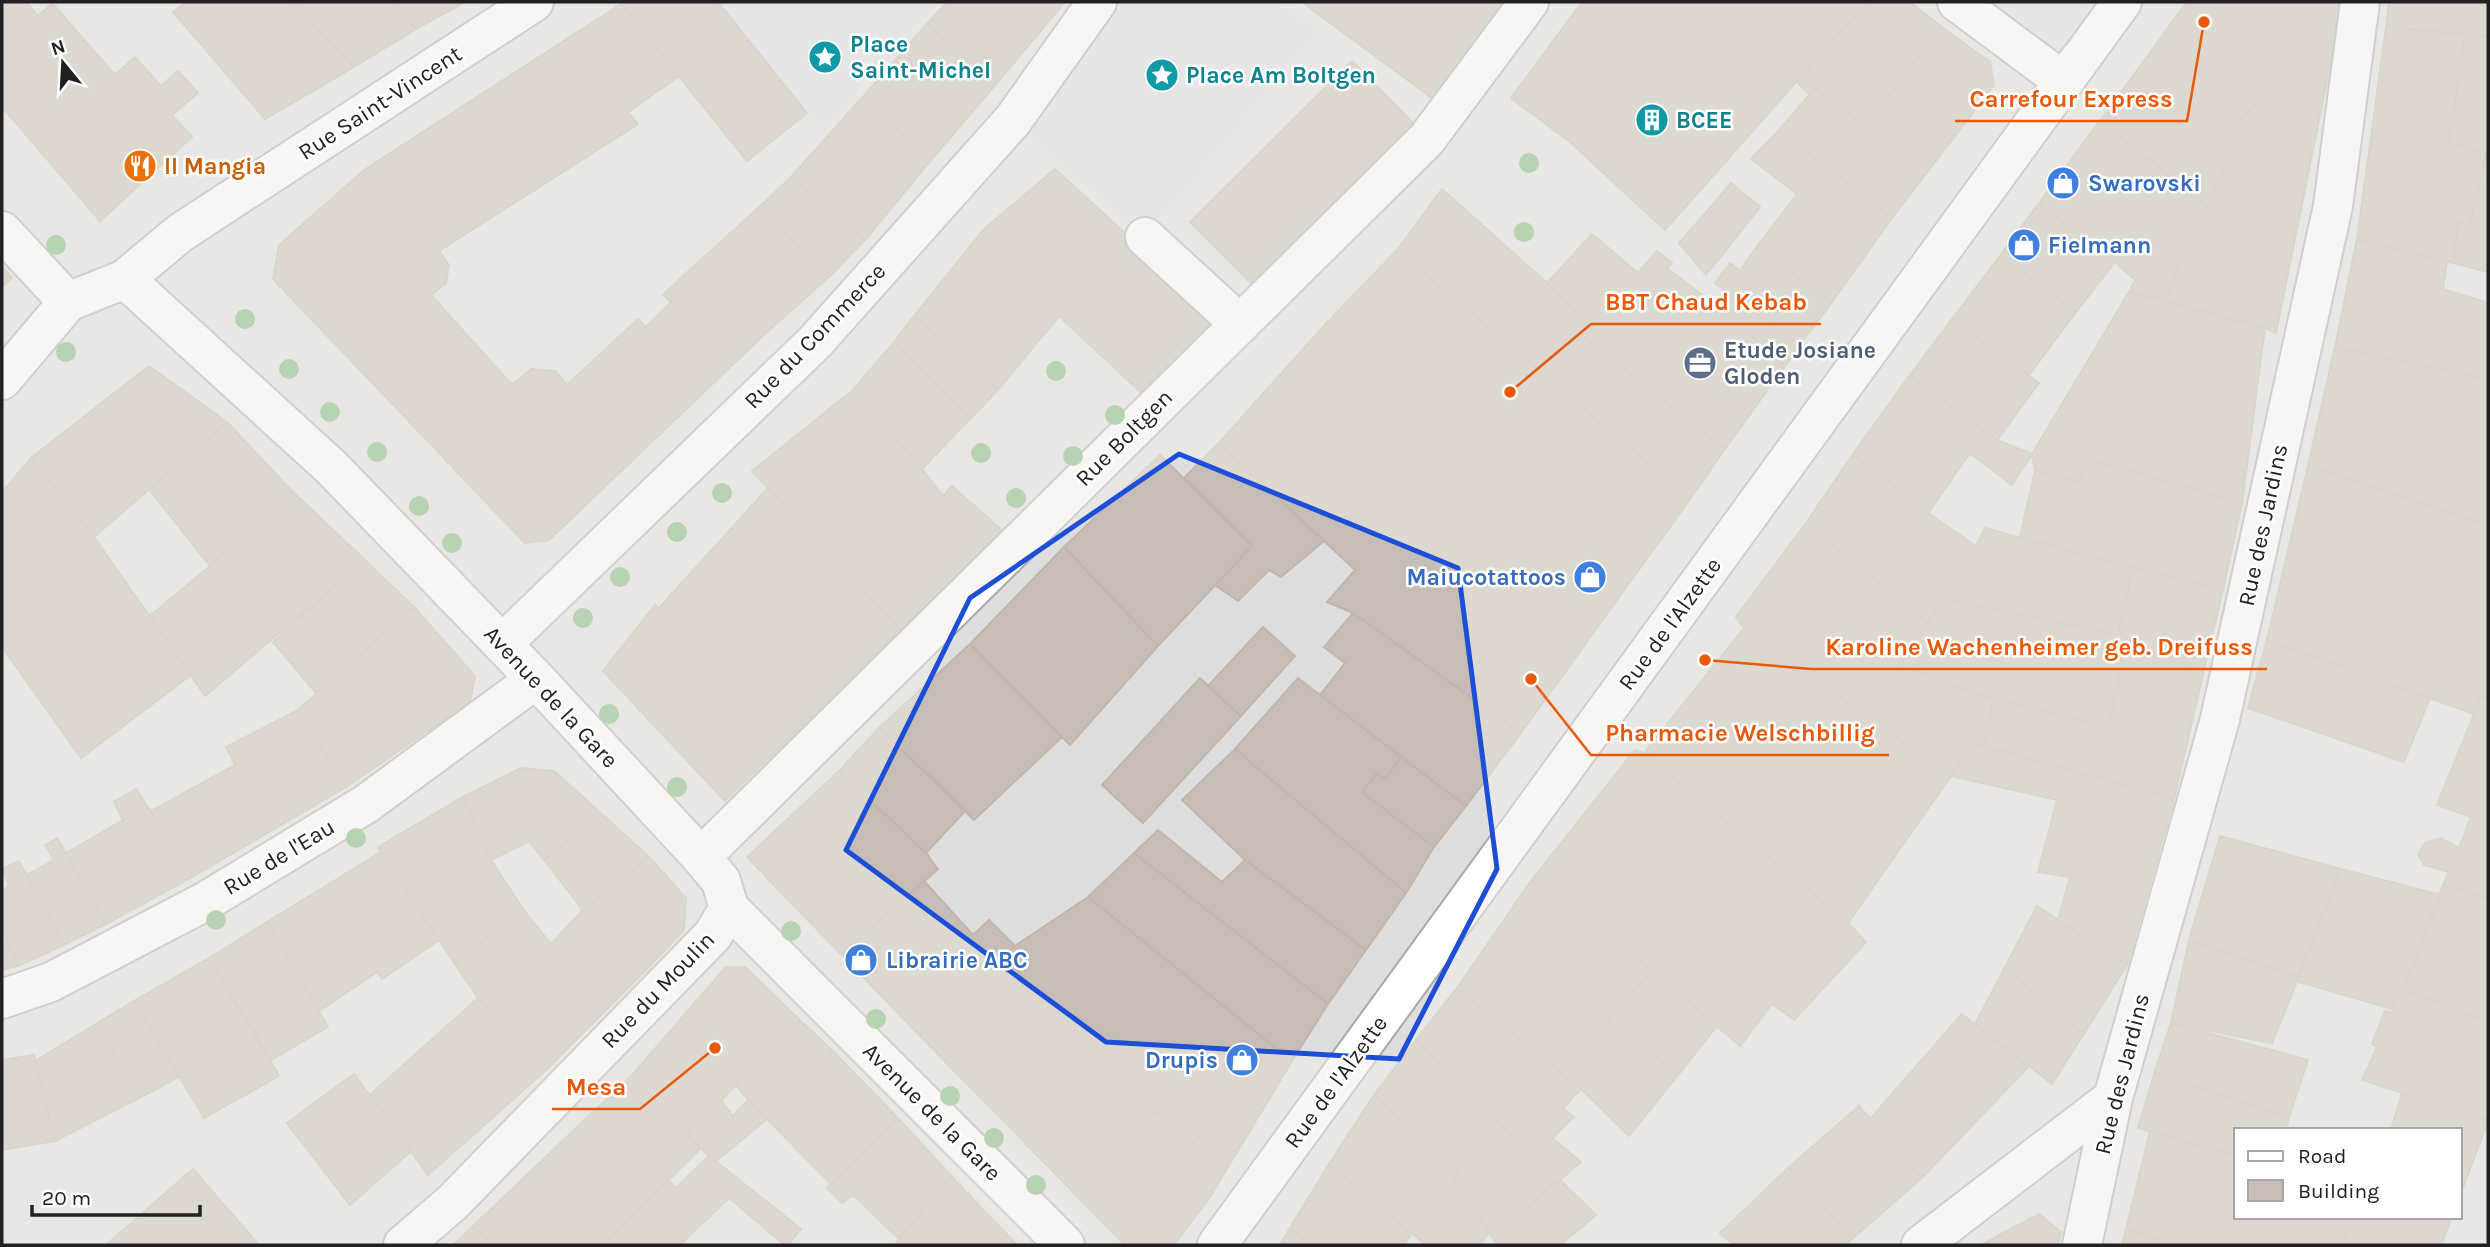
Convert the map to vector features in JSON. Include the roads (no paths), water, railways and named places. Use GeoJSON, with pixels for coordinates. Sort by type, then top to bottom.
{"type":"FeatureCollection","features":[{"type":"Feature","properties":{"kind":"street","name":"Rue Saint-Vincent"},"geometry":{"type":"LineString","coordinates":[[125,279],[180,233],[534,2]]}},
{"type":"Feature","properties":{"kind":"street","name":"Rue du Commerce"},"geometry":{"type":"LineString","coordinates":[[502,643],[815,342],[1013,120],[1097,2]]}},
{"type":"Feature","properties":{"kind":"street","name":"Rue Boltgen"},"geometry":{"type":"LineString","coordinates":[[701,857],[1426,140],[1528,2]]}},
{"type":"Feature","properties":{"kind":"street"},"geometry":{"type":"LineString","coordinates":[[1957,2],[2063,81]]}},
{"type":"Feature","properties":{"kind":"street","name":"Rue de l'Alzette"},"geometry":{"type":"LineString","coordinates":[[1217,1245],[2122,2]]}},
{"type":"Feature","properties":{"kind":"street","name":"Rue des Jardins"},"geometry":{"type":"LineString","coordinates":[[2082,1245],[2113,1098],[2220,719],[2333,206],[2360,2]]}},
{"type":"Feature","properties":{"kind":"street"},"geometry":{"type":"LineString","coordinates":[[2,231],[68,302]]}},
{"type":"Feature","properties":{"kind":"street"},"geometry":{"type":"LineString","coordinates":[[1144,237],[1240,324]]}},
{"type":"Feature","properties":{"kind":"street"},"geometry":{"type":"LineString","coordinates":[[2,380],[68,302],[125,279]]}},
{"type":"Feature","properties":{"kind":"street","name":"Avenue de la Gare"},"geometry":{"type":"LineString","coordinates":[[125,279],[332,468],[502,643],[701,857],[721,881],[729,908],[1065,1245]]}},
{"type":"Feature","properties":{"kind":"street","name":"Rue de l'Eau"},"geometry":{"type":"LineString","coordinates":[[2,999],[51,982],[208,900],[366,804],[536,679]]}},
{"type":"Feature","properties":{"kind":"street","name":"Rue du Moulin"},"geometry":{"type":"LineString","coordinates":[[403,1245],[452,1203],[713,935],[729,908]]}},
{"type":"Feature","properties":{"kind":"street"},"geometry":{"type":"LineString","coordinates":[[1921,1245],[2113,1098]]}},
{"type":"Feature","properties":{"kind":"place","name":"Carrefour Express"},"geometry":{"type":"Point","coordinates":[2204,22]}},
{"type":"Feature","properties":{"kind":"place","name":"Place Saint-Michel"},"geometry":{"type":"Point","coordinates":[825,57]}},
{"type":"Feature","properties":{"kind":"place","name":"Place Am Boltgen"},"geometry":{"type":"Point","coordinates":[1162,75]}},
{"type":"Feature","properties":{"kind":"place","name":"BCEE"},"geometry":{"type":"Point","coordinates":[1652,120]}},
{"type":"Feature","properties":{"kind":"place","name":"Il Mangia"},"geometry":{"type":"Point","coordinates":[140,166]}},
{"type":"Feature","properties":{"kind":"place","name":"Swarovski"},"geometry":{"type":"Point","coordinates":[2063,183]}},
{"type":"Feature","properties":{"kind":"place","name":"Fielmann"},"geometry":{"type":"Point","coordinates":[2024,245]}},
{"type":"Feature","properties":{"kind":"place","name":"Etude Josiane Gloden"},"geometry":{"type":"Point","coordinates":[1700,363]}},
{"type":"Feature","properties":{"kind":"place","name":"BBT Chaud Kebab"},"geometry":{"type":"Point","coordinates":[1510,392]}},
{"type":"Feature","properties":{"kind":"place","name":"Maiucotattoos"},"geometry":{"type":"Point","coordinates":[1590,577]}},
{"type":"Feature","properties":{"kind":"place","name":"Karoline Wachenheimer geb. Dreifuss"},"geometry":{"type":"Point","coordinates":[1705,660]}},
{"type":"Feature","properties":{"kind":"place","name":"Pharmacie Welschbillig"},"geometry":{"type":"Point","coordinates":[1531,679]}},
{"type":"Feature","properties":{"kind":"place","name":"Librairie ABC"},"geometry":{"type":"Point","coordinates":[861,960]}},
{"type":"Feature","properties":{"kind":"place","name":"Mesa"},"geometry":{"type":"Point","coordinates":[715,1048]}},
{"type":"Feature","properties":{"kind":"place","name":"Drupis"},"geometry":{"type":"Point","coordinates":[1242,1060]}}]}
